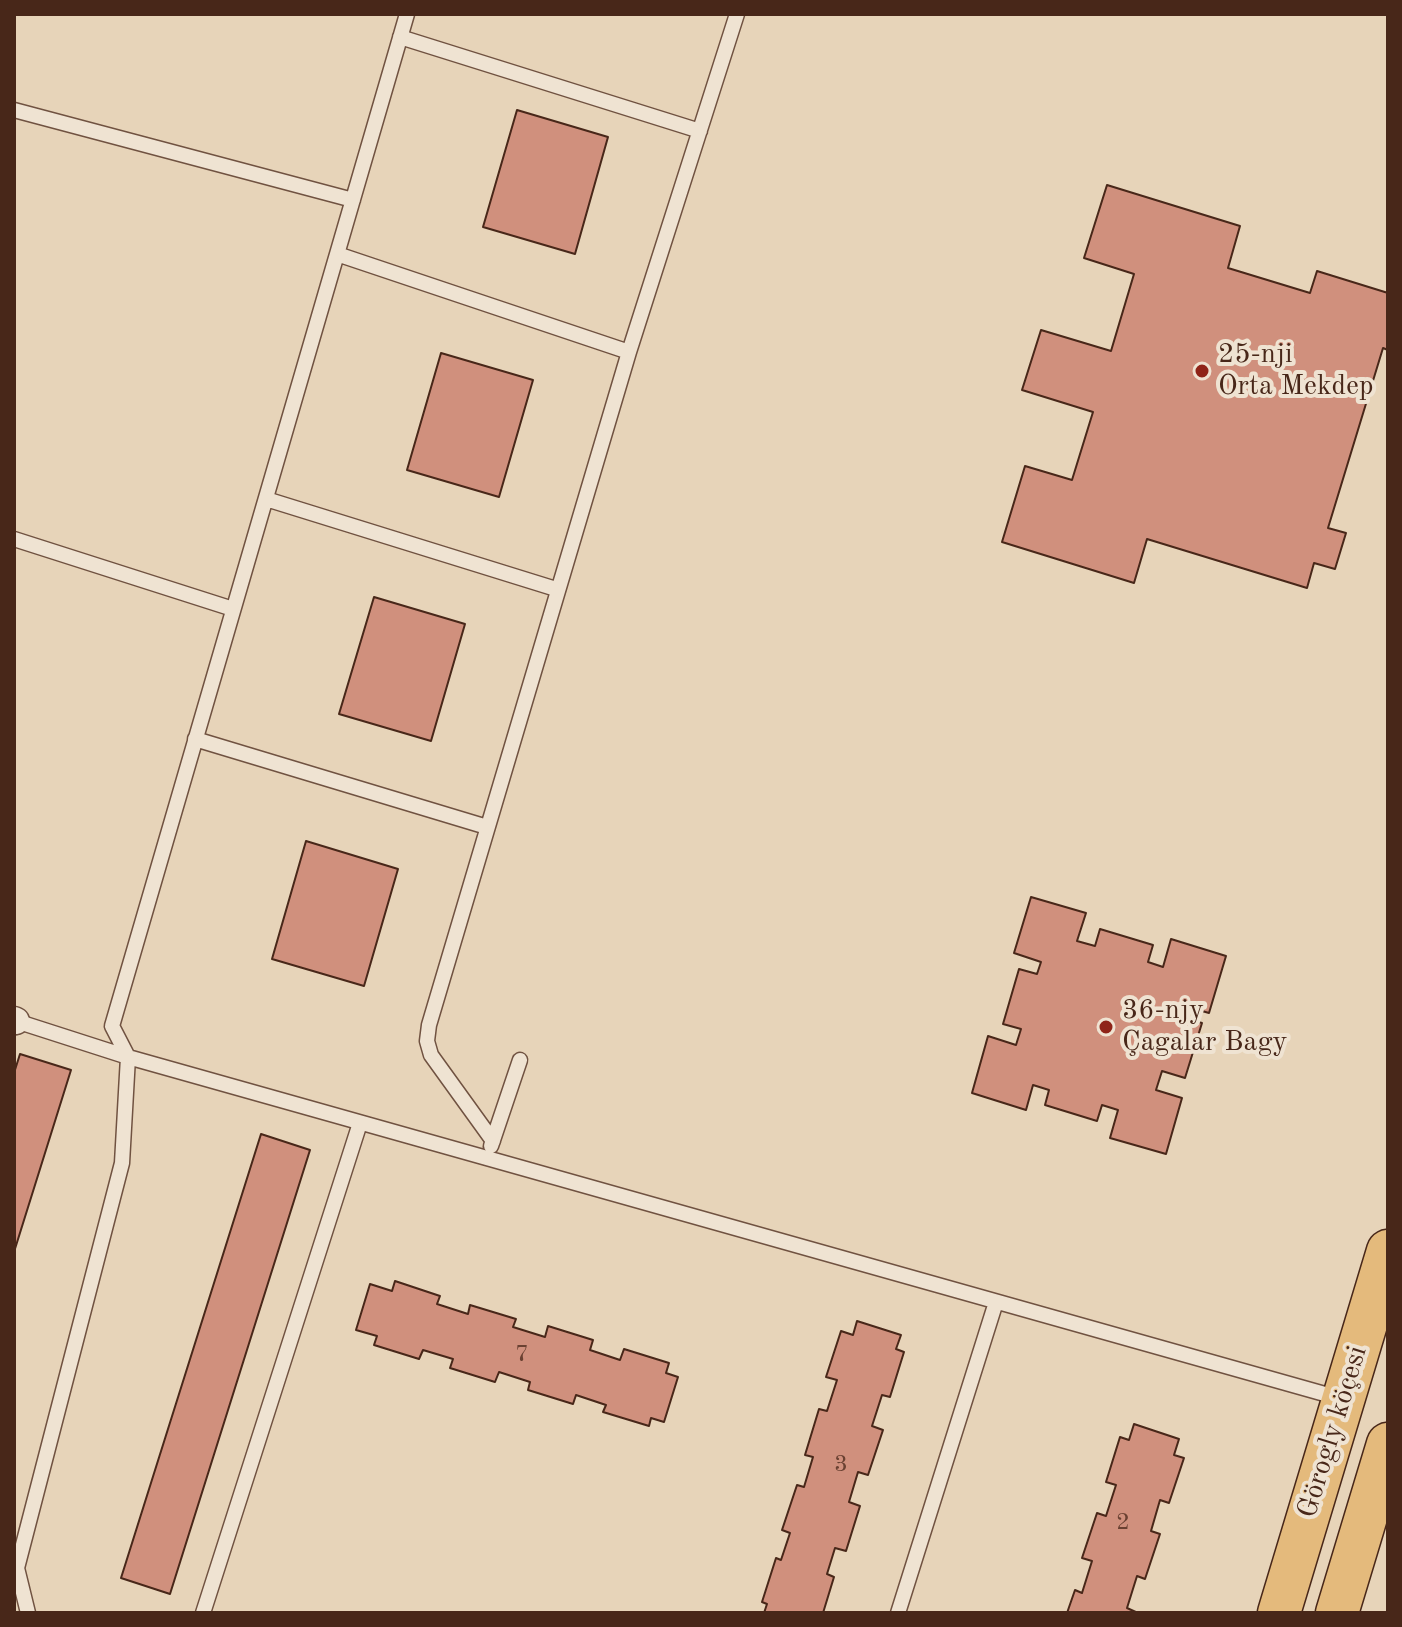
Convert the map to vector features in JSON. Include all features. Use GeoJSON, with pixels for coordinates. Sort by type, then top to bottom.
{"type":"FeatureCollection","features":[{"type":"Feature","properties":{"kind":"main road","name":"Görogly köçesi"},"geometry":{"type":"LineString","coordinates":[[1279,1613],[1388,1251]]}},
{"type":"Feature","properties":{"kind":"main road","name":"Görogly köçesi"},"geometry":{"type":"LineString","coordinates":[[1337,1613],[1388,1444]]}},
{"type":"Feature","properties":{"kind":"lane"},"geometry":{"type":"LineString","coordinates":[[14,1610],[26,1613],[17,1568],[122,1163],[128,1057],[112,1026],[407,14]]}},
{"type":"Feature","properties":{"kind":"lane"},"geometry":{"type":"LineString","coordinates":[[493,1141],[438,1067],[427,1041],[556,589],[737,14]]}},
{"type":"Feature","properties":{"kind":"lane"},"geometry":{"type":"LineString","coordinates":[[400,37],[700,131]]}},
{"type":"Feature","properties":{"kind":"lane"},"geometry":{"type":"LineString","coordinates":[[14,110],[353,200]]}},
{"type":"Feature","properties":{"kind":"lane"},"geometry":{"type":"LineString","coordinates":[[337,254],[629,352]]}},
{"type":"Feature","properties":{"kind":"lane"},"geometry":{"type":"LineString","coordinates":[[266,499],[556,589]]}},
{"type":"Feature","properties":{"kind":"lane"},"geometry":{"type":"LineString","coordinates":[[14,539],[233,609]]}},
{"type":"Feature","properties":{"kind":"lane"},"geometry":{"type":"LineString","coordinates":[[195,739],[487,827]]}},
{"type":"Feature","properties":{"kind":"lane"},"geometry":{"type":"LineString","coordinates":[[15,1023],[1343,1400]]}},
{"type":"Feature","properties":{"kind":"lane"},"geometry":{"type":"LineString","coordinates":[[487,1158],[520,1060]]}},
{"type":"Feature","properties":{"kind":"lane"},"geometry":{"type":"LineString","coordinates":[[203,1613],[360,1123]]}},
{"type":"Feature","properties":{"kind":"lane"},"geometry":{"type":"LineString","coordinates":[[898,1613],[996,1302]]}},
{"type":"Feature","properties":{"kind":"building"},"geometry":{"type":"Polygon","coordinates":[[[517,110],[608,137],[575,254],[483,227],[517,110]]]}},
{"type":"Feature","properties":{"kind":"building","name":"25-nji Orta Mekdep"},"geometry":{"type":"Polygon","coordinates":[[[1107,185],[1240,226],[1228,268],[1310,293],[1317,271],[1388,293],[1388,350],[1383,348],[1328,528],[1346,533],[1335,569],[1314,563],[1307,588],[1147,539],[1134,583],[1002,542],[1025,466],[1072,480],[1093,412],[1022,390],[1041,330],[1111,351],[1134,274],[1084,258],[1107,185]]]}},
{"type":"Feature","properties":{"kind":"building"},"geometry":{"type":"Polygon","coordinates":[[[441,353],[533,380],[499,497],[407,470],[441,353]]]}},
{"type":"Feature","properties":{"kind":"building"},"geometry":{"type":"Polygon","coordinates":[[[374,597],[465,624],[431,741],[339,714],[374,597]]]}},
{"type":"Feature","properties":{"kind":"building"},"geometry":{"type":"Polygon","coordinates":[[[306,841],[398,869],[364,986],[272,959],[306,841]]]}},
{"type":"Feature","properties":{"kind":"building","name":"36-njy Çagalar Bagy"},"geometry":{"type":"Polygon","coordinates":[[[1031,897],[1086,913],[1077,941],[1095,946],[1100,929],[1153,945],[1148,962],[1163,967],[1171,939],[1226,956],[1209,1013],[1181,1005],[1178,1016],[1202,1023],[1185,1078],[1162,1071],[1156,1090],[1182,1098],[1166,1154],[1110,1138],[1118,1110],[1102,1105],[1097,1121],[1045,1105],[1049,1090],[1033,1085],[1026,1110],[972,1093],[988,1036],[1016,1045],[1021,1029],[1003,1024],[1019,969],[1037,974],[1041,962],[1014,953],[1031,897]]]}},
{"type":"Feature","properties":{"kind":"building"},"geometry":{"type":"Polygon","coordinates":[[[20,1054],[71,1070],[14,1252],[14,1073],[20,1054]]]}},
{"type":"Feature","properties":{"kind":"building"},"geometry":{"type":"Polygon","coordinates":[[[261,1134],[310,1150],[170,1594],[121,1578],[261,1134]]]}},
{"type":"Feature","properties":{"kind":"building"},"geometry":{"type":"Polygon","coordinates":[[[395,1281],[440,1296],[437,1304],[468,1314],[470,1305],[516,1319],[513,1327],[545,1337],[548,1326],[593,1340],[590,1350],[620,1360],[624,1349],[669,1363],[666,1373],[678,1377],[664,1422],[651,1418],[649,1426],[603,1412],[606,1405],[576,1395],[573,1404],[528,1390],[530,1382],[499,1372],[495,1382],[450,1368],[453,1359],[423,1350],[419,1359],[374,1345],[377,1336],[356,1330],[370,1284],[392,1291],[395,1281]]]}},
{"type":"Feature","properties":{"kind":"building"},"geometry":{"type":"Polygon","coordinates":[[[857,1321],[901,1335],[896,1349],[904,1352],[890,1397],[882,1395],[872,1426],[883,1430],[868,1475],[858,1472],[849,1502],[860,1506],[846,1551],[835,1548],[827,1574],[834,1577],[823,1613],[764,1613],[767,1604],[762,1602],[776,1558],[781,1560],[790,1533],[782,1530],[797,1485],[804,1487],[813,1457],[805,1455],[819,1409],[827,1411],[837,1380],[826,1377],[841,1331],[853,1335],[857,1321]]]}},
{"type":"Feature","properties":{"kind":"building"},"geometry":{"type":"Polygon","coordinates":[[[1134,1424],[1179,1439],[1174,1455],[1184,1458],[1169,1503],[1160,1500],[1151,1531],[1160,1534],[1145,1579],[1137,1576],[1127,1608],[1138,1613],[1067,1613],[1075,1590],[1082,1593],[1092,1561],[1082,1558],[1097,1513],[1106,1516],[1116,1485],[1106,1482],[1120,1437],[1129,1440],[1134,1424]]]}},
{"type":"Feature","properties":{"kind":"place","name":"25-nji Orta Mekdep"},"geometry":{"type":"Point","coordinates":[1202,371]}},
{"type":"Feature","properties":{"kind":"place","name":"36-njy Çagalar Bagy"},"geometry":{"type":"Point","coordinates":[1106,1027]}}]}
